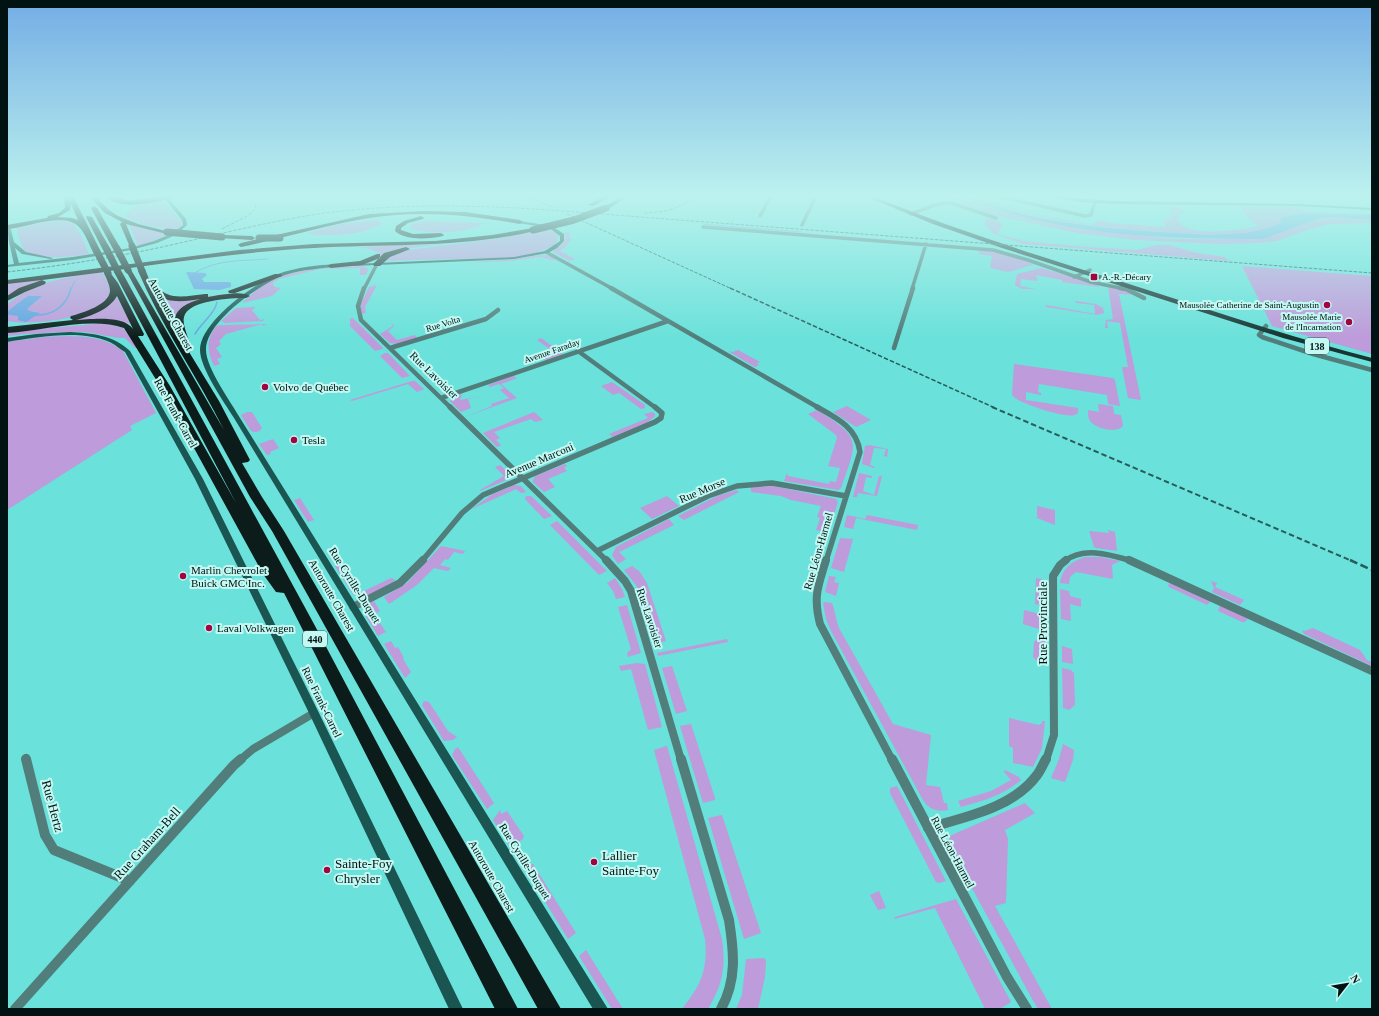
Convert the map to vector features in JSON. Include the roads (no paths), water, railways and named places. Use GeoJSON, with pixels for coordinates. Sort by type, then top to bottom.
{"type":"FeatureCollection","features":[{"type":"Feature","properties":{"kind":"highway"},"geometry":{"type":"LineString","coordinates":[[93,243],[97,252],[118,272],[165,386]]}},
{"type":"Feature","properties":{"kind":"highway","name":"Autoroute Charest"},"geometry":{"type":"LineString","coordinates":[[104,243],[307,624],[507,1009]]}},
{"type":"Feature","properties":{"kind":"highway","name":"Autoroute Charest"},"geometry":{"type":"LineString","coordinates":[[114,243],[117,249],[118,272],[278,531],[550,1009]]}},
{"type":"Feature","properties":{"kind":"highway"},"geometry":{"type":"LineString","coordinates":[[131,243],[155,300],[200,376],[230,432],[278,531]]}},
{"type":"Feature","properties":{"kind":"highway"},"geometry":{"type":"LineString","coordinates":[[94,267],[249,243]]}},
{"type":"Feature","properties":{"kind":"highway"},"geometry":{"type":"LineString","coordinates":[[7,278],[267,246],[330,243]]}},
{"type":"Feature","properties":{"kind":"highway"},"geometry":{"type":"LineString","coordinates":[[7,282],[239,252],[298,247],[421,243]]}},
{"type":"Feature","properties":{"kind":"highway"},"geometry":{"type":"LineString","coordinates":[[377,264],[387,255],[405,249],[457,243]]}},
{"type":"Feature","properties":{"kind":"highway"},"geometry":{"type":"LineString","coordinates":[[298,247],[359,248],[372,251],[377,256],[377,264]]}},
{"type":"Feature","properties":{"kind":"highway"},"geometry":{"type":"LineString","coordinates":[[330,266],[362,262],[377,256]]}},
{"type":"Feature","properties":{"kind":"highway"},"geometry":{"type":"LineString","coordinates":[[8,299],[28,287],[55,278],[152,263]]}},
{"type":"Feature","properties":{"kind":"highway"},"geometry":{"type":"LineString","coordinates":[[7,325],[29,326],[68,320],[87,314],[103,306],[109,301],[114,293],[118,272]]}},
{"type":"Feature","properties":{"kind":"highway"},"geometry":{"type":"LineString","coordinates":[[143,274],[158,294],[165,297],[180,299],[244,288],[278,276]]}},
{"type":"Feature","properties":{"kind":"highway"},"geometry":{"type":"LineString","coordinates":[[216,294],[248,294]]}},
{"type":"Feature","properties":{"kind":"highway"},"geometry":{"type":"LineString","coordinates":[[200,376],[184,338],[179,319],[180,314],[192,306],[207,300],[248,294]]}},
{"type":"Feature","properties":{"kind":"highway"},"geometry":{"type":"LineString","coordinates":[[7,330],[100,321],[122,323],[130,329],[165,386],[268,571],[307,624]]}},
{"type":"Feature","properties":{"kind":"main road","name":"138"},"geometry":{"type":"LineString","coordinates":[[999,243],[1265,328],[1372,360]]}},
{"type":"Feature","properties":{"kind":"main road","name":"138"},"geometry":{"type":"LineString","coordinates":[[1265,328],[1372,356]]}},
{"type":"Feature","properties":{"kind":"street"},"geometry":{"type":"LineString","coordinates":[[12,243],[17,265]]}},
{"type":"Feature","properties":{"kind":"street"},"geometry":{"type":"LineString","coordinates":[[13,243],[22,252],[35,256],[56,258],[84,257]]}},
{"type":"Feature","properties":{"kind":"street"},"geometry":{"type":"LineString","coordinates":[[7,266],[84,257],[151,243]]}},
{"type":"Feature","properties":{"kind":"street"},"geometry":{"type":"LineString","coordinates":[[546,252],[560,243]]}},
{"type":"Feature","properties":{"kind":"street"},"geometry":{"type":"LineString","coordinates":[[918,243],[998,251],[1074,277],[1098,284],[1126,289],[1144,298]]}},
{"type":"Feature","properties":{"kind":"street"},"geometry":{"type":"LineString","coordinates":[[894,348],[926,244]]}},
{"type":"Feature","properties":{"kind":"street","name":"Rue Cyrille-Duquet"},"geometry":{"type":"LineString","coordinates":[[546,252],[528,256],[502,258],[305,268],[278,276],[263,282],[219,319],[209,330],[204,344],[204,354],[215,379],[229,404],[601,1009]]}},
{"type":"Feature","properties":{"kind":"street","name":"Rue Léon-Harmel"},"geometry":{"type":"LineString","coordinates":[[546,252],[575,266],[848,425],[857,437],[860,452],[816,594],[817,612],[820,624],[1007,977],[1027,1009]]}},
{"type":"Feature","properties":{"kind":"street","name":"Rue Lavoisier"},"geometry":{"type":"LineString","coordinates":[[377,264],[358,303],[358,314],[361,320],[521,478],[597,550],[625,581],[631,591],[729,920],[735,953],[733,981],[721,1009]]}},
{"type":"Feature","properties":{"kind":"street"},"geometry":{"type":"LineString","coordinates":[[1074,277],[1088,271]]}},
{"type":"Feature","properties":{"kind":"street","name":"Rue Volta"},"geometry":{"type":"LineString","coordinates":[[390,348],[486,319],[498,310]]}},
{"type":"Feature","properties":{"kind":"street","name":"Avenue Faraday"},"geometry":{"type":"LineString","coordinates":[[441,398],[578,350],[668,321]]}},
{"type":"Feature","properties":{"kind":"street"},"geometry":{"type":"LineString","coordinates":[[1265,328],[1259,335],[1262,338],[1372,370]]}},
{"type":"Feature","properties":{"kind":"street","name":"Rue Frank-Carrel"},"geometry":{"type":"LineString","coordinates":[[7,340],[52,335],[90,336],[110,340],[119,344],[127,351],[199,479],[314,713],[456,1009]]}},
{"type":"Feature","properties":{"kind":"street","name":"Avenue Marconi"},"geometry":{"type":"LineString","coordinates":[[353,607],[395,586],[405,579],[473,502],[488,493],[521,478],[655,422],[663,416],[659,410],[578,350]]}},
{"type":"Feature","properties":{"kind":"street","name":"Rue Morse"},"geometry":{"type":"LineString","coordinates":[[597,550],[708,496],[737,486],[772,483],[846,496]]}},
{"type":"Feature","properties":{"kind":"street","name":"Rue Provinciale"},"geometry":{"type":"LineString","coordinates":[[928,828],[993,807],[1014,796],[1034,780],[1046,762],[1051,750],[1054,735],[1054,576],[1060,564],[1071,556],[1094,552],[1134,562],[1372,671]]}},
{"type":"Feature","properties":{"kind":"street","name":"Rue Graham-Bell"},"geometry":{"type":"LineString","coordinates":[[15,1009],[234,765],[253,749],[314,713]]}},
{"type":"Feature","properties":{"kind":"street","name":"Rue Hertz"},"geometry":{"type":"LineString","coordinates":[[26,758],[45,835],[54,850],[130,881]]}},
{"type":"Feature","properties":{"kind":"water"},"geometry":{"type":"Polygon","coordinates":[[[186,272],[205,273],[207,275],[202,279],[204,282],[229,282],[231,283],[231,287],[219,290],[194,289],[186,272]]]}},
{"type":"Feature","properties":{"kind":"water"},"geometry":{"type":"Polygon","coordinates":[[[28,296],[42,296],[27,309],[40,313],[26,322],[18,320],[18,316],[9,315],[7,313],[9,310],[28,296]]]}},
{"type":"Feature","properties":{"kind":"waterway"},"geometry":{"type":"LineString","coordinates":[[196,275],[195,273],[212,265],[268,259]]}},
{"type":"Feature","properties":{"kind":"waterway"},"geometry":{"type":"LineString","coordinates":[[71,289],[75,281]]}},
{"type":"Feature","properties":{"kind":"waterway"},"geometry":{"type":"LineString","coordinates":[[34,315],[47,314],[58,309],[63,305],[71,288]]}},
{"type":"Feature","properties":{"kind":"waterway"},"geometry":{"type":"LineString","coordinates":[[195,334],[214,311],[217,302]]}},
{"type":"Feature","properties":{"kind":"railway"},"geometry":{"type":"LineString","coordinates":[[7,272],[124,255],[178,243]]}},
{"type":"Feature","properties":{"kind":"railway"},"geometry":{"type":"LineString","coordinates":[[632,243],[732,289]]}},
{"type":"Feature","properties":{"kind":"railway"},"geometry":{"type":"LineString","coordinates":[[986,243],[1372,273]]}},
{"type":"Feature","properties":{"kind":"railway"},"geometry":{"type":"LineString","coordinates":[[730,288],[995,408]]}},
{"type":"Feature","properties":{"kind":"railway"},"geometry":{"type":"LineString","coordinates":[[992,407],[1352,561]]}},
{"type":"Feature","properties":{"kind":"railway"},"geometry":{"type":"LineString","coordinates":[[1350,560],[1372,570]]}},
{"type":"Feature","properties":{"kind":"place","name":"A.-R.-Décary"},"geometry":{"type":"Point","coordinates":[1094,277]}},
{"type":"Feature","properties":{"kind":"place","name":"Mausolée Catherine de Saint-Augustin"},"geometry":{"type":"Point","coordinates":[1327,305]}},
{"type":"Feature","properties":{"kind":"place","name":"Mausolée Marie de l'Incarnation"},"geometry":{"type":"Point","coordinates":[1349,322]}},
{"type":"Feature","properties":{"kind":"place","name":"Volvo de Québec"},"geometry":{"type":"Point","coordinates":[265,387]}},
{"type":"Feature","properties":{"kind":"place","name":"Tesla"},"geometry":{"type":"Point","coordinates":[294,440]}},
{"type":"Feature","properties":{"kind":"place","name":"Marlin Chevrolet Buick GMC Inc."},"geometry":{"type":"Point","coordinates":[183,576]}},
{"type":"Feature","properties":{"kind":"place","name":"Laval Volkwagen"},"geometry":{"type":"Point","coordinates":[209,628]}},
{"type":"Feature","properties":{"kind":"place","name":"Lallier Sainte-Foy"},"geometry":{"type":"Point","coordinates":[594,862]}},
{"type":"Feature","properties":{"kind":"place","name":"Sainte-Foy Chrysler"},"geometry":{"type":"Point","coordinates":[327,870]}}]}
